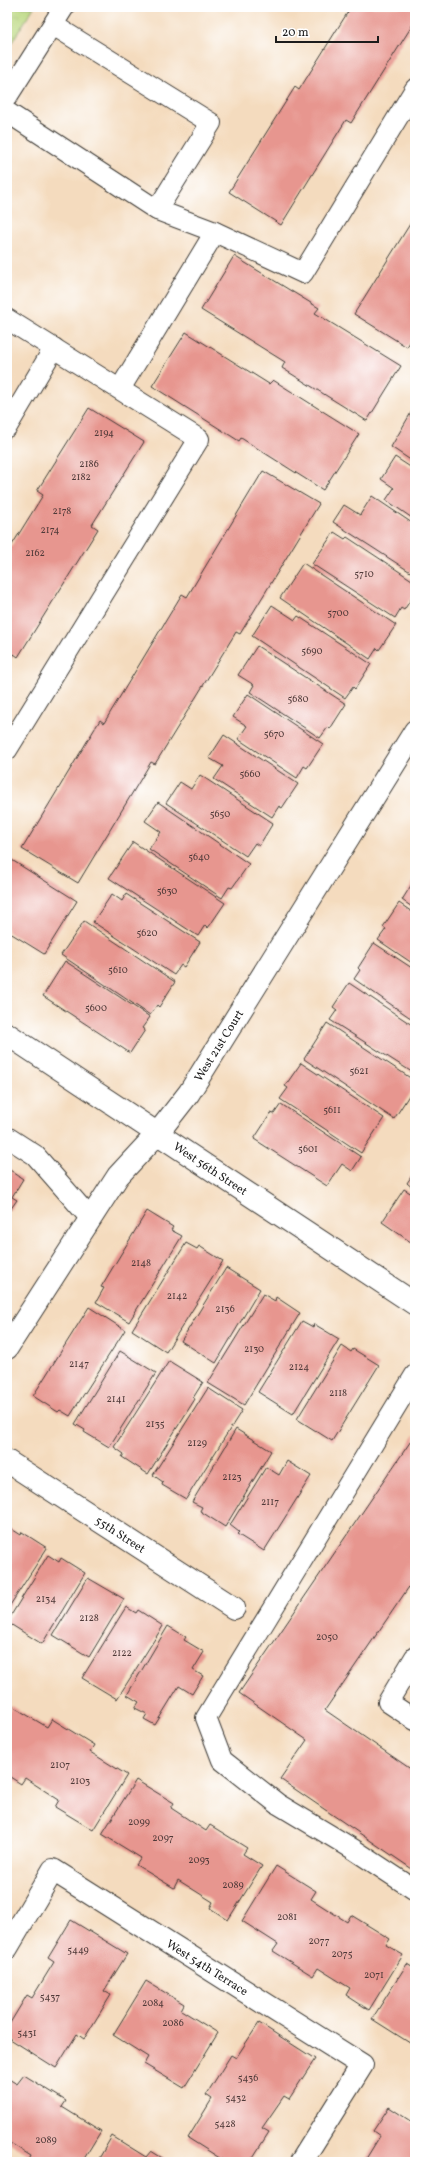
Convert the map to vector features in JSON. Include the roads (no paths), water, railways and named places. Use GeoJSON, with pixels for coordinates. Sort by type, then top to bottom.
{"type":"FeatureCollection","features":[{"type":"Feature","properties":{"kind":"street","name":"West 21st Court"},"geometry":{"type":"LineString","coordinates":[[7,1348],[118,1176],[157,1134],[189,1093],[415,732]]}},
{"type":"Feature","properties":{"kind":"street","name":"West 56th Street"},"geometry":{"type":"LineString","coordinates":[[7,1034],[415,1304]]}},
{"type":"Feature","properties":{"kind":"street","name":"55th Street"},"geometry":{"type":"LineString","coordinates":[[7,1461],[234,1608]]}},
{"type":"Feature","properties":{"kind":"street","name":"West 54th Terrace"},"geometry":{"type":"LineString","coordinates":[[7,1948],[53,1870],[362,2065],[301,2162]]}},
{"type":"Feature","properties":{"kind":"lane"},"geometry":{"type":"LineString","coordinates":[[7,97],[64,7]]}},
{"type":"Feature","properties":{"kind":"lane"},"geometry":{"type":"LineString","coordinates":[[53,24],[211,123],[157,210]]}},
{"type":"Feature","properties":{"kind":"lane"},"geometry":{"type":"LineString","coordinates":[[7,112],[157,210],[215,232],[303,273],[415,89]]}},
{"type":"Feature","properties":{"kind":"lane"},"geometry":{"type":"LineString","coordinates":[[120,389],[215,232]]}},
{"type":"Feature","properties":{"kind":"lane"},"geometry":{"type":"LineString","coordinates":[[7,319],[198,439],[7,750]]}},
{"type":"Feature","properties":{"kind":"lane"},"geometry":{"type":"LineString","coordinates":[[7,427],[54,348]]}},
{"type":"Feature","properties":{"kind":"lane"},"geometry":{"type":"LineString","coordinates":[[7,1136],[35,1155],[90,1218]]}},
{"type":"Feature","properties":{"kind":"lane"},"geometry":{"type":"LineString","coordinates":[[415,1375],[206,1718],[222,1760],[278,1804],[353,1849],[415,1890]]}},
{"type":"Feature","properties":{"kind":"lane"},"geometry":{"type":"LineString","coordinates":[[415,1657],[388,1702],[415,1720]]}}]}
